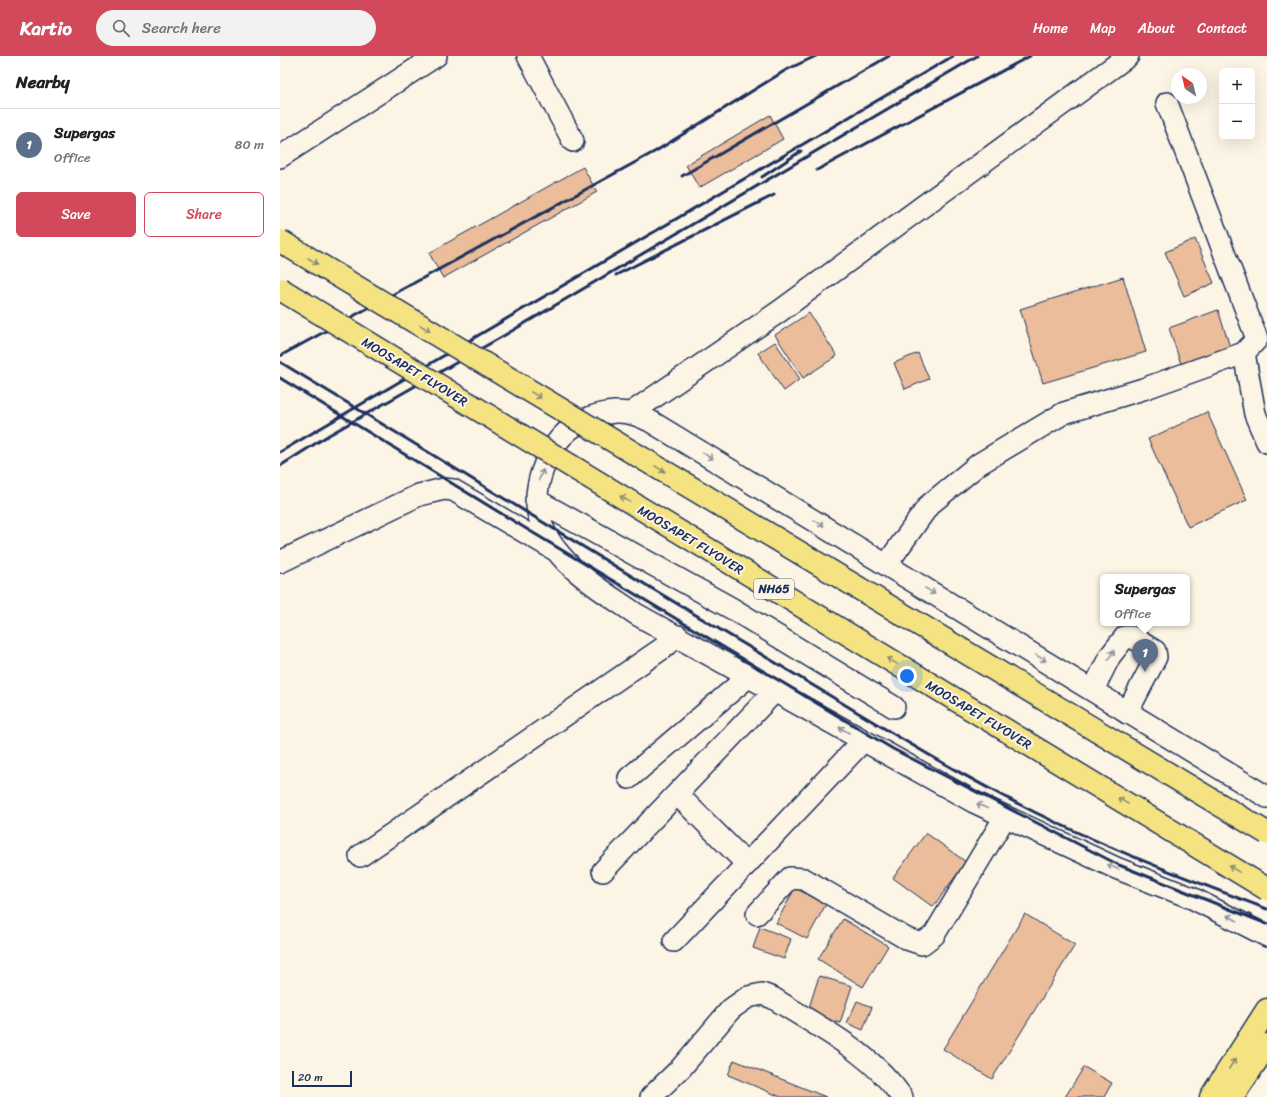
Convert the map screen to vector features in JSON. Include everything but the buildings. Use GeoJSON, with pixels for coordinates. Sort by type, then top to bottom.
{"type":"FeatureCollection","features":[{"type":"Feature","properties":{"kind":"main road"},"geometry":{"type":"LineString","coordinates":[[280,241],[1267,833]]}},
{"type":"Feature","properties":{"kind":"main road","name":"MOOSAPET FLYOVER"},"geometry":{"type":"LineString","coordinates":[[280,289],[1267,889]]}},
{"type":"Feature","properties":{"kind":"main road"},"geometry":{"type":"LineString","coordinates":[[1211,1097],[1267,1010]]}},
{"type":"Feature","properties":{"kind":"main road"},"geometry":{"type":"LineString","coordinates":[[1232,1097],[1267,1046]]}},
{"type":"Feature","properties":{"kind":"street"},"geometry":{"type":"LineString","coordinates":[[280,157],[436,56]]}},
{"type":"Feature","properties":{"kind":"street"},"geometry":{"type":"LineString","coordinates":[[528,56],[573,141]]}},
{"type":"Feature","properties":{"kind":"street"},"geometry":{"type":"LineString","coordinates":[[631,413],[780,311],[1128,56]]}},
{"type":"Feature","properties":{"kind":"street"},"geometry":{"type":"LineString","coordinates":[[887,564],[929,505],[979,464],[1064,413],[1144,389],[1244,353],[1257,339],[1167,103]]}},
{"type":"Feature","properties":{"kind":"street"},"geometry":{"type":"LineString","coordinates":[[1244,353],[1255,414],[1267,442]]}},
{"type":"Feature","properties":{"kind":"street"},"geometry":{"type":"LineString","coordinates":[[1267,797],[1127,713],[1093,690],[887,564],[650,421],[631,413],[616,412],[596,415],[571,429],[560,440],[548,460],[538,482],[536,500],[540,520],[558,551],[568,563],[636,614],[974,802],[1116,868],[1192,898],[1267,936]]}},
{"type":"Feature","properties":{"kind":"street"},"geometry":{"type":"LineString","coordinates":[[280,562],[418,495],[444,489],[453,490],[558,551]]}},
{"type":"Feature","properties":{"kind":"street"},"geometry":{"type":"LineString","coordinates":[[536,500],[731,608],[894,707]]}},
{"type":"Feature","properties":{"kind":"street"},"geometry":{"type":"LineString","coordinates":[[360,856],[663,648],[678,636]]}},
{"type":"Feature","properties":{"kind":"street"},"geometry":{"type":"LineString","coordinates":[[1093,690],[1110,656],[1125,637],[1132,637],[1155,651],[1156,657],[1127,713]]}},
{"type":"Feature","properties":{"kind":"street"},"geometry":{"type":"LineString","coordinates":[[629,778],[749,676]]}},
{"type":"Feature","properties":{"kind":"street"},"geometry":{"type":"LineString","coordinates":[[604,871],[775,691]]}},
{"type":"Feature","properties":{"kind":"street"},"geometry":{"type":"LineString","coordinates":[[674,941],[863,741]]}},
{"type":"Feature","properties":{"kind":"street"},"geometry":{"type":"LineString","coordinates":[[677,794],[747,864]]}},
{"type":"Feature","properties":{"kind":"street"},"geometry":{"type":"LineString","coordinates":[[757,914],[790,878],[804,878],[907,939],[922,944],[934,935],[1005,817]]}},
{"type":"Feature","properties":{"kind":"street"},"geometry":{"type":"LineString","coordinates":[[651,1097],[681,1068],[731,1009],[748,997],[762,994],[773,998],[870,1061],[895,1086],[902,1097]]}},
{"type":"Feature","properties":{"kind":"railway"},"geometry":{"type":"LineString","coordinates":[[280,356],[656,151],[786,70],[816,56]]}},
{"type":"Feature","properties":{"kind":"railway"},"geometry":{"type":"LineString","coordinates":[[682,176],[889,56]]}},
{"type":"Feature","properties":{"kind":"railway"},"geometry":{"type":"LineString","coordinates":[[280,452],[953,56]]}},
{"type":"Feature","properties":{"kind":"railway"},"geometry":{"type":"LineString","coordinates":[[280,466],[329,435],[505,335],[977,56]]}},
{"type":"Feature","properties":{"kind":"railway"},"geometry":{"type":"LineString","coordinates":[[817,170],[1030,56]]}},
{"type":"Feature","properties":{"kind":"railway"},"geometry":{"type":"LineString","coordinates":[[762,177],[801,151]]}},
{"type":"Feature","properties":{"kind":"railway"},"geometry":{"type":"LineString","coordinates":[[616,275],[774,195]]}},
{"type":"Feature","properties":{"kind":"railway"},"geometry":{"type":"LineString","coordinates":[[280,362],[876,724],[984,786],[1057,823],[1109,846],[1267,909]]}},
{"type":"Feature","properties":{"kind":"railway"},"geometry":{"type":"LineString","coordinates":[[280,378],[520,525],[893,749],[1119,865],[1267,924]]}},
{"type":"Feature","properties":{"kind":"place","name":"Supergas"},"geometry":{"type":"Point","coordinates":[1145,672]}}]}
